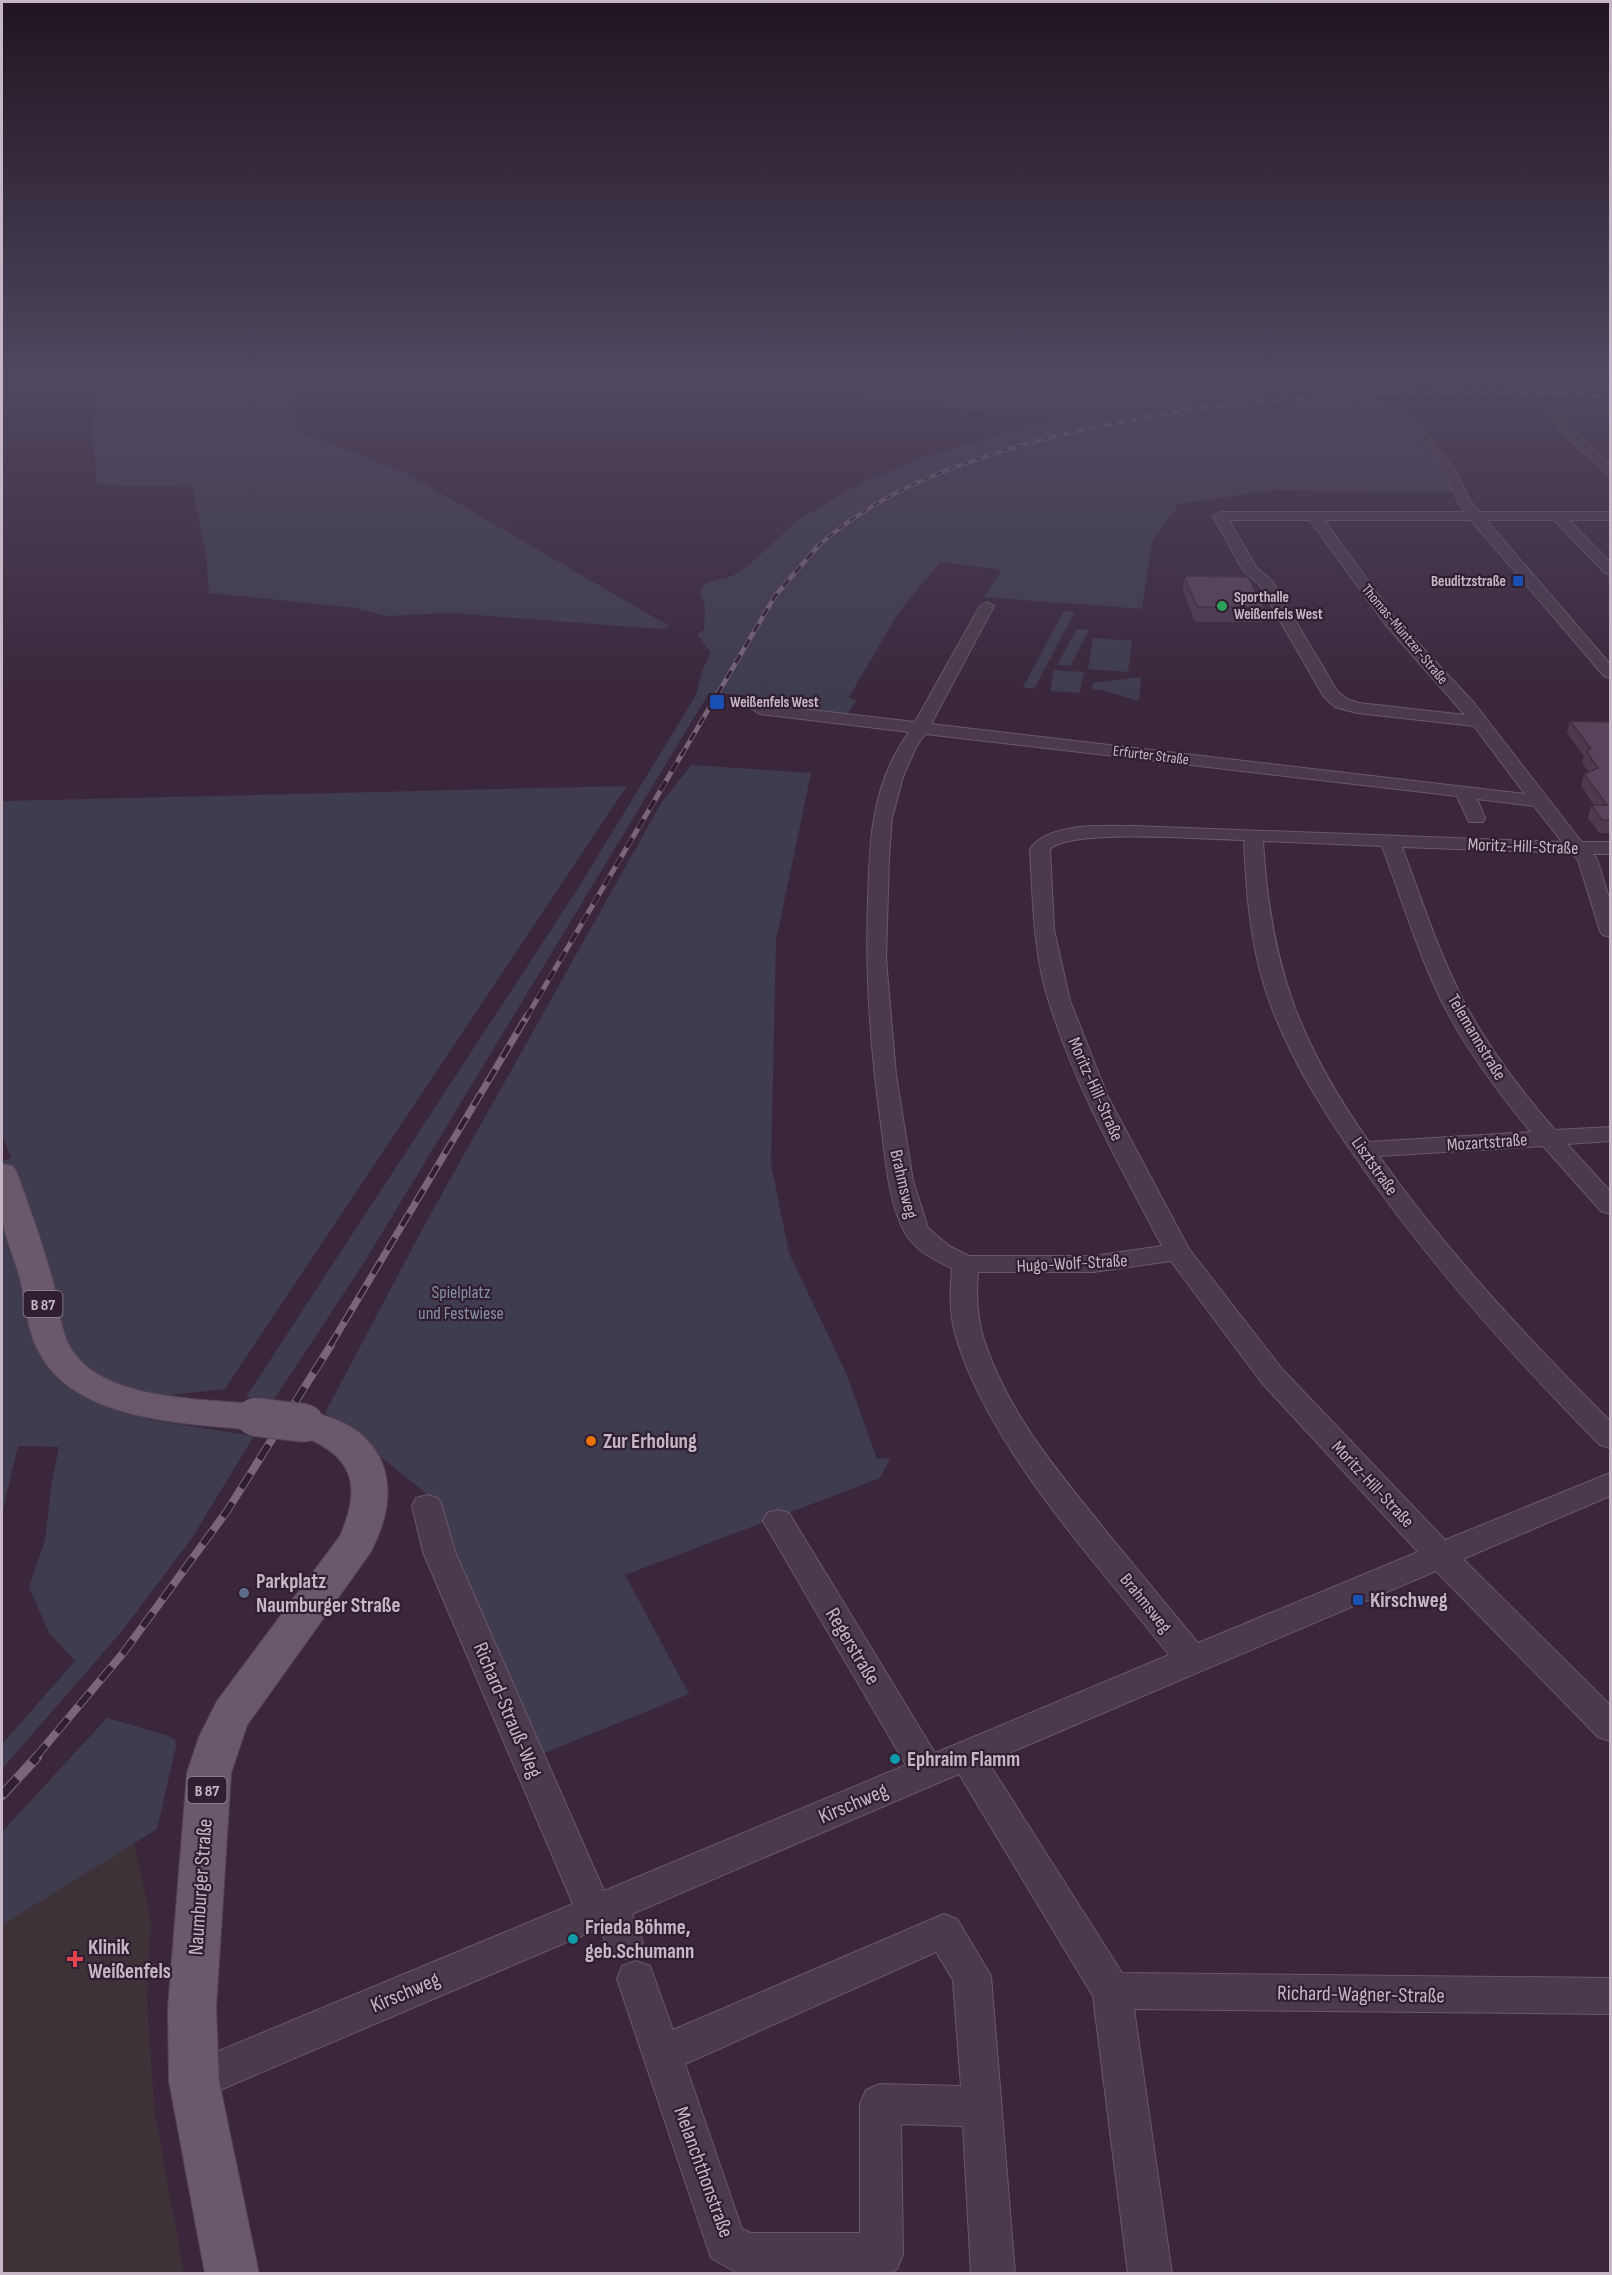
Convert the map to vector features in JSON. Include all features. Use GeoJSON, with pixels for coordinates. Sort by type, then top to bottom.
{"type":"FeatureCollection","features":[{"type":"Feature","properties":{"kind":"main road","name":"Naumburger Straße"},"geometry":{"type":"LineString","coordinates":[[2,1173],[37,1280],[55,1351],[71,1373],[99,1391],[126,1400],[305,1423],[323,1428],[337,1436],[359,1456],[367,1469],[370,1483],[369,1512],[356,1543],[237,1705],[214,1753],[206,1793],[192,2008],[194,2081],[232,2274]]}},
{"type":"Feature","properties":{"kind":"street"},"geometry":{"type":"LineString","coordinates":[[1457,486],[1464,502],[1474,515],[1611,673]]}},
{"type":"Feature","properties":{"kind":"street","name":"Thomas-Müntzer-Straße"},"geometry":{"type":"LineString","coordinates":[[1313,515],[1390,621],[1478,721],[1587,859],[1611,931]]}},
{"type":"Feature","properties":{"kind":"street"},"geometry":{"type":"LineString","coordinates":[[1478,721],[1357,708],[1341,703],[1330,694],[1265,581],[1250,570],[1220,516],[1611,516]]}},
{"type":"Feature","properties":{"kind":"street"},"geometry":{"type":"LineString","coordinates":[[1558,516],[1611,570]]}},
{"type":"Feature","properties":{"kind":"street","name":"Brahmsweg"},"geometry":{"type":"LineString","coordinates":[[987,606],[921,727],[907,747],[894,777],[883,818],[879,857],[876,959],[885,1075],[901,1181],[915,1228],[929,1245],[965,1264],[961,1281],[964,1321],[993,1397],[1041,1471],[1191,1659]]}},
{"type":"Feature","properties":{"kind":"street","name":"Erfurter Straße"},"geometry":{"type":"LineString","coordinates":[[760,709],[1542,801]]}},
{"type":"Feature","properties":{"kind":"street"},"geometry":{"type":"LineString","coordinates":[[1465,793],[1476,818]]}},
{"type":"Feature","properties":{"kind":"street","name":"Moritz-Hill-Straße"},"geometry":{"type":"LineString","coordinates":[[1611,848],[1253,835],[1077,835],[1051,839],[1040,849],[1044,930],[1059,1001],[1096,1097],[1178,1252],[1272,1376],[1440,1556],[1611,1727]]}},
{"type":"Feature","properties":{"kind":"street","name":"Lisztstraße"},"geometry":{"type":"LineString","coordinates":[[1253,835],[1265,948],[1275,988],[1308,1064],[1363,1150],[1410,1216],[1472,1292],[1557,1386],[1611,1438]]}},
{"type":"Feature","properties":{"kind":"street","name":"Telemannstraße"},"geometry":{"type":"LineString","coordinates":[[1390,841],[1452,999],[1497,1071],[1548,1138],[1611,1206]]}},
{"type":"Feature","properties":{"kind":"street","name":"Mozartstraße"},"geometry":{"type":"LineString","coordinates":[[1363,1150],[1611,1134]]}},
{"type":"Feature","properties":{"kind":"street","name":"Hugo-Wolf-Straße"},"geometry":{"type":"LineString","coordinates":[[965,1264],[1059,1266],[1093,1264],[1178,1252]]}},
{"type":"Feature","properties":{"kind":"street","name":"Kirschweg"},"geometry":{"type":"LineString","coordinates":[[194,2081],[1611,1484]]}},
{"type":"Feature","properties":{"kind":"street","name":"Richard-Strauß-Weg"},"geometry":{"type":"LineString","coordinates":[[427,1506],[439,1552],[603,1909]]}},
{"type":"Feature","properties":{"kind":"street","name":"Regerstraße"},"geometry":{"type":"LineString","coordinates":[[778,1521],[928,1772]]}},
{"type":"Feature","properties":{"kind":"street"},"geometry":{"type":"LineString","coordinates":[[966,1756],[1112,1991],[1150,2274]]}},
{"type":"Feature","properties":{"kind":"street"},"geometry":{"type":"LineString","coordinates":[[603,1909],[624,1942]]}},
{"type":"Feature","properties":{"kind":"street"},"geometry":{"type":"LineString","coordinates":[[662,2054],[944,1931],[972,1976],[993,2274]]}},
{"type":"Feature","properties":{"kind":"street","name":"Melanchthonstraße"},"geometry":{"type":"LineString","coordinates":[[636,1979],[726,2243],[746,2255],[882,2254],[880,2104],[982,2106]]}},
{"type":"Feature","properties":{"kind":"street","name":"Richard-Wagner-Straße"},"geometry":{"type":"LineString","coordinates":[[1112,1991],[1611,1996]]}},
{"type":"Feature","properties":{"kind":"shaded area","name":"Klinik Weißenfels"},"geometry":{"type":"Polygon","coordinates":[[[107,1718],[151,1920],[147,1999],[154,2108],[184,2273],[2,2273],[2,1832],[107,1718]]]}},
{"type":"Feature","properties":{"kind":"green space"},"geometry":{"type":"Polygon","coordinates":[[[152,486],[429,486],[669,626],[661,629],[450,613],[386,616],[355,608],[209,593],[206,553],[192,487],[152,486]]]}},
{"type":"Feature","properties":{"kind":"green space"},"geometry":{"type":"Polygon","coordinates":[[[856,486],[1452,486],[1454,492],[1274,490],[1179,504],[1152,541],[1142,609],[983,597],[1002,570],[940,562],[897,615],[849,697],[856,701],[846,716],[780,709],[766,700],[742,695],[709,693],[365,1261],[273,1401],[246,1397],[577,890],[696,695],[703,668],[711,653],[697,634],[704,630],[705,606],[700,591],[706,583],[732,576],[749,565],[799,519],[856,486]]]}},
{"type":"Feature","properties":{"kind":"green space"},"geometry":{"type":"Polygon","coordinates":[[[1064,611],[1075,612],[1034,689],[1023,687],[1064,611]]]}},
{"type":"Feature","properties":{"kind":"green space"},"geometry":{"type":"Polygon","coordinates":[[[1077,629],[1089,630],[1070,666],[1057,665],[1077,629]]]}},
{"type":"Feature","properties":{"kind":"green space"},"geometry":{"type":"Polygon","coordinates":[[[1093,638],[1132,641],[1128,672],[1088,669],[1093,638]]]}},
{"type":"Feature","properties":{"kind":"green space"},"geometry":{"type":"Polygon","coordinates":[[[1054,670],[1084,672],[1080,693],[1050,691],[1054,670]]]}},
{"type":"Feature","properties":{"kind":"green space"},"geometry":{"type":"Polygon","coordinates":[[[1141,677],[1139,701],[1092,689],[1093,683],[1141,677]]]}},
{"type":"Feature","properties":{"kind":"green space","name":"Spielplatz und Festwiese"},"geometry":{"type":"Polygon","coordinates":[[[691,765],[811,773],[776,940],[771,1164],[789,1253],[847,1375],[877,1459],[890,1458],[880,1478],[625,1575],[689,1694],[542,1754],[453,1555],[436,1501],[325,1413],[424,1226],[660,805],[691,765]]]}},
{"type":"Feature","properties":{"kind":"green space"},"geometry":{"type":"Polygon","coordinates":[[[627,786],[225,1389],[171,1395],[146,1419],[254,1436],[192,1538],[122,1631],[2,1769],[2,1744],[75,1661],[49,1633],[29,1587],[45,1540],[52,1481],[59,1447],[18,1446],[3,1510],[2,1528],[2,1161],[11,1158],[2,1134],[2,801],[627,786]]]}},
{"type":"Feature","properties":{"kind":"green space"},"geometry":{"type":"Polygon","coordinates":[[[107,1718],[166,1735],[175,1740],[176,1746],[157,1829],[2,1925],[2,1832],[107,1718]]]}},
{"type":"Feature","properties":{"kind":"building"},"geometry":{"type":"Polygon","coordinates":[[[1184,576],[1248,577],[1264,607],[1197,607],[1184,576]]]}},
{"type":"Feature","properties":{"kind":"building"},"geometry":{"type":"Polygon","coordinates":[[[1570,721],[1611,722],[1611,820],[1602,820],[1591,805],[1607,805],[1584,774],[1598,768],[1586,751],[1591,749],[1570,721]]]}},
{"type":"Feature","properties":{"kind":"railway"},"geometry":{"type":"LineString","coordinates":[[817,547],[864,512],[911,486]]}},
{"type":"Feature","properties":{"kind":"railway"},"geometry":{"type":"LineString","coordinates":[[681,756],[775,596],[817,547]]}},
{"type":"Feature","properties":{"kind":"railway"},"geometry":{"type":"LineString","coordinates":[[526,1018],[682,754]]}},
{"type":"Feature","properties":{"kind":"railway"},"geometry":{"type":"LineString","coordinates":[[330,1346],[527,1016]]}},
{"type":"Feature","properties":{"kind":"railway"},"geometry":{"type":"LineString","coordinates":[[35,1758],[124,1652],[227,1511],[331,1345]]}},
{"type":"Feature","properties":{"kind":"railway"},"geometry":{"type":"LineString","coordinates":[[2,1795],[37,1757]]}},
{"type":"Feature","properties":{"kind":"place","name":"Beuditzstraße"},"geometry":{"type":"Point","coordinates":[1518,581]}},
{"type":"Feature","properties":{"kind":"place","name":"Sporthalle Weißenfels West"},"geometry":{"type":"Point","coordinates":[1222,606]}},
{"type":"Feature","properties":{"kind":"place","name":"Weißenfels West"},"geometry":{"type":"Point","coordinates":[717,702]}},
{"type":"Feature","properties":{"kind":"place","name":"Zur Erholung"},"geometry":{"type":"Point","coordinates":[591,1441]}},
{"type":"Feature","properties":{"kind":"place","name":"Parkplatz Naumburger Straße"},"geometry":{"type":"Point","coordinates":[244,1593]}},
{"type":"Feature","properties":{"kind":"place","name":"Kirschweg"},"geometry":{"type":"Point","coordinates":[1358,1600]}},
{"type":"Feature","properties":{"kind":"place","name":"Ephraim Flamm"},"geometry":{"type":"Point","coordinates":[895,1759]}},
{"type":"Feature","properties":{"kind":"place","name":"Frieda Böhme, geb.Schumann"},"geometry":{"type":"Point","coordinates":[573,1939]}},
{"type":"Feature","properties":{"kind":"place","name":"Klinik Weißenfels"},"geometry":{"type":"Point","coordinates":[75,1959]}}]}
